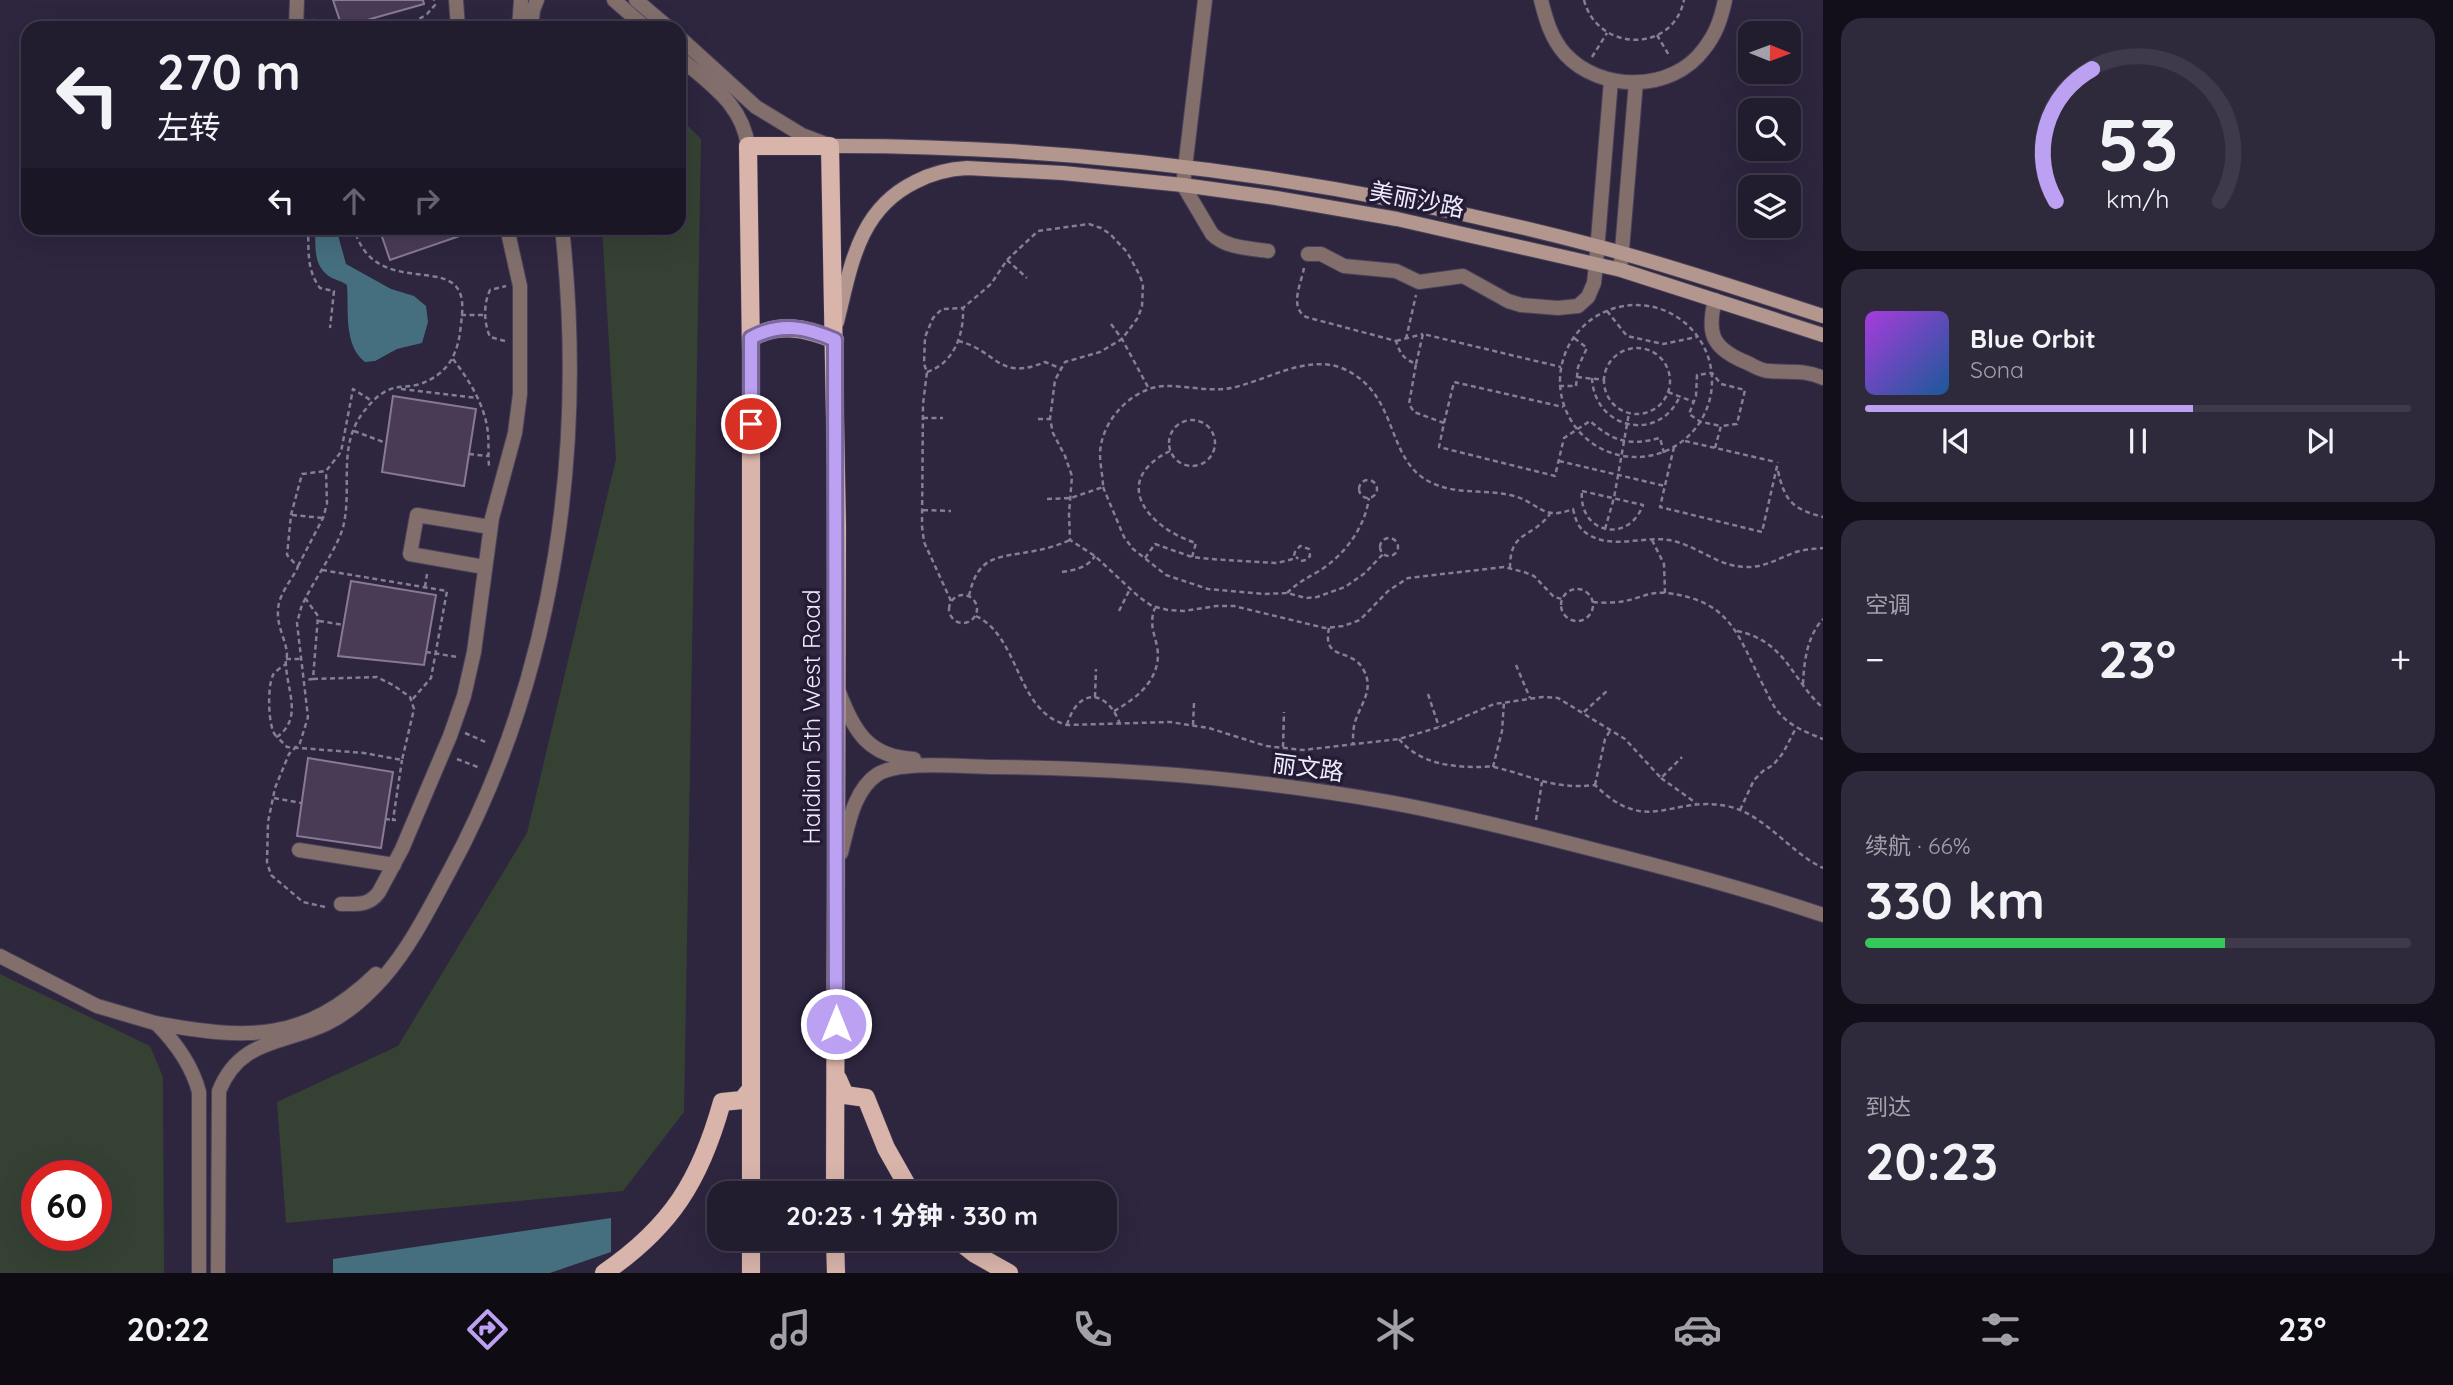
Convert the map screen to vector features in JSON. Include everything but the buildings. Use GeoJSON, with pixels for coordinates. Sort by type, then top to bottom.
{"type":"FeatureCollection","features":[{"type":"Feature","properties":{"kind":"main road"},"geometry":{"type":"LineString","coordinates":[[751,1181],[751,314],[748,146],[830,146]]}},
{"type":"Feature","properties":{"kind":"main road","name":"美丽沙路"},"geometry":{"type":"LineString","coordinates":[[830,146],[991,150],[1185,167],[1369,196],[1622,253],[1823,316]]}},
{"type":"Feature","properties":{"kind":"main road","name":"Haidian 5th West Road"},"geometry":{"type":"LineString","coordinates":[[830,146],[835,335],[835,1181]]}},
{"type":"Feature","properties":{"kind":"main road","name":"美丽沙路"},"geometry":{"type":"LineString","coordinates":[[835,335],[850,270],[862,233],[881,205],[908,185],[952,168],[990,168],[1183,185],[1385,216],[1620,270],[1823,335]]}},
{"type":"Feature","properties":{"kind":"main road"},"geometry":{"type":"LineString","coordinates":[[751,338],[769,330],[791,327],[835,335]]}},
{"type":"Feature","properties":{"kind":"main road"},"geometry":{"type":"LineString","coordinates":[[837,1075],[839,1087],[845,1095],[866,1098],[886,1148],[905,1181]]}},
{"type":"Feature","properties":{"kind":"main road"},"geometry":{"type":"LineString","coordinates":[[604,1273],[645,1242],[663,1224],[697,1172],[711,1142],[722,1102],[743,1100],[751,1089]]}},
{"type":"Feature","properties":{"kind":"main road"},"geometry":{"type":"LineString","coordinates":[[751,1251],[751,1273]]}},
{"type":"Feature","properties":{"kind":"main road"},"geometry":{"type":"LineString","coordinates":[[835,1251],[836,1273]]}},
{"type":"Feature","properties":{"kind":"main road"},"geometry":{"type":"LineString","coordinates":[[971,1251],[1009,1273]]}},
{"type":"Feature","properties":{"kind":"street"},"geometry":{"type":"LineString","coordinates":[[296,21],[297,0]]}},
{"type":"Feature","properties":{"kind":"street"},"geometry":{"type":"LineString","coordinates":[[456,0],[458,21]]}},
{"type":"Feature","properties":{"kind":"street"},"geometry":{"type":"LineString","coordinates":[[520,21],[521,0]]}},
{"type":"Feature","properties":{"kind":"street"},"geometry":{"type":"LineString","coordinates":[[532,21],[537,0]]}},
{"type":"Feature","properties":{"kind":"street"},"geometry":{"type":"LineString","coordinates":[[614,0],[638,21]]}},
{"type":"Feature","properties":{"kind":"street"},"geometry":{"type":"LineString","coordinates":[[636,0],[661,21]]}},
{"type":"Feature","properties":{"kind":"street"},"geometry":{"type":"LineString","coordinates":[[1205,0],[1183,185],[1218,240],[1234,246],[1268,251]]}},
{"type":"Feature","properties":{"kind":"street"},"geometry":{"type":"LineString","coordinates":[[1541,0],[1548,28],[1565,54],[1585,69],[1612,80],[1636,82],[1650,82],[1679,71],[1703,52],[1719,26],[1725,0]]}},
{"type":"Feature","properties":{"kind":"street"},"geometry":{"type":"LineString","coordinates":[[686,43],[756,107],[802,135],[830,146]]}},
{"type":"Feature","properties":{"kind":"street"},"geometry":{"type":"LineString","coordinates":[[686,63],[733,106],[741,117],[748,146]]}},
{"type":"Feature","properties":{"kind":"street"},"geometry":{"type":"LineString","coordinates":[[1308,254],[1321,254],[1344,266],[1396,271],[1419,282],[1463,276],[1508,301],[1521,305],[1558,308],[1578,306],[1588,297],[1594,283],[1612,80]]}},
{"type":"Feature","properties":{"kind":"street"},"geometry":{"type":"LineString","coordinates":[[1620,270],[1636,82]]}},
{"type":"Feature","properties":{"kind":"street"},"geometry":{"type":"LineString","coordinates":[[1602,187],[1627,190]]}},
{"type":"Feature","properties":{"kind":"street"},"geometry":{"type":"LineString","coordinates":[[341,904],[374,900],[413,823],[464,696],[472,660],[490,527],[515,433],[520,394],[520,286],[509,235]]}},
{"type":"Feature","properties":{"kind":"street"},"geometry":{"type":"LineString","coordinates":[[0,956],[97,1006],[155,1023],[227,1033],[268,1033],[309,1021],[333,1009],[371,978],[396,948],[440,873],[486,771],[524,661],[542,586],[560,454],[562,326],[555,235]]}},
{"type":"Feature","properties":{"kind":"street"},"geometry":{"type":"LineString","coordinates":[[218,1273],[219,1091],[226,1075],[251,1051],[304,1033],[339,1017],[368,995],[386,974],[422,922],[458,856],[509,738],[538,639],[554,565],[565,490],[572,363],[563,235]]}},
{"type":"Feature","properties":{"kind":"street"},"geometry":{"type":"LineString","coordinates":[[1715,300],[1710,326],[1713,338],[1719,346],[1762,370],[1808,372],[1823,378]]}},
{"type":"Feature","properties":{"kind":"street"},"geometry":{"type":"LineString","coordinates":[[484,566],[410,554],[416,515],[490,527]]}},
{"type":"Feature","properties":{"kind":"street","name":"丽文路"},"geometry":{"type":"LineString","coordinates":[[836,683],[858,730],[874,749],[892,757],[1111,764],[1244,775],[1388,795],[1535,827],[1709,872],[1823,907]]}},
{"type":"Feature","properties":{"kind":"street","name":"丽文路"},"geometry":{"type":"LineString","coordinates":[[836,868],[859,797],[869,782],[885,771],[906,767],[1087,769],[1235,782],[1389,802],[1616,855],[1823,915]]}},
{"type":"Feature","properties":{"kind":"street"},"geometry":{"type":"LineString","coordinates":[[299,850],[394,864]]}},
{"type":"Feature","properties":{"kind":"street"},"geometry":{"type":"LineString","coordinates":[[155,1023],[176,1044],[196,1079],[199,1093],[199,1273]]}},
{"type":"Feature","properties":{"kind":"path"},"geometry":{"type":"LineString","coordinates":[[416,21],[435,5],[434,0]]}},
{"type":"Feature","properties":{"kind":"path"},"geometry":{"type":"LineString","coordinates":[[1584,0],[1591,18],[1607,33],[1632,41],[1648,40],[1675,22],[1684,0]]}},
{"type":"Feature","properties":{"kind":"path"},"geometry":{"type":"LineString","coordinates":[[311,9],[315,21]]}},
{"type":"Feature","properties":{"kind":"path"},"geometry":{"type":"LineString","coordinates":[[1585,69],[1607,33]]}},
{"type":"Feature","properties":{"kind":"path"},"geometry":{"type":"LineString","coordinates":[[1657,36],[1679,71]]}},
{"type":"Feature","properties":{"kind":"path"},"geometry":{"type":"LineString","coordinates":[[951,601],[924,542],[921,510],[923,404],[927,372],[924,364],[925,337],[933,318],[942,309],[963,308],[990,285],[1007,260],[1038,231],[1089,225],[1110,234],[1126,252],[1143,284],[1142,307],[1138,319],[1122,339],[1100,352],[1065,362],[1060,368],[1053,391],[1050,419],[1053,433],[1066,456],[1072,476],[1070,540]]}},
{"type":"Feature","properties":{"kind":"path"},"geometry":{"type":"LineString","coordinates":[[308,235],[309,265],[313,278],[320,288],[334,290],[330,328]]}},
{"type":"Feature","properties":{"kind":"path"},"geometry":{"type":"LineString","coordinates":[[341,904],[314,906],[303,902],[271,875],[267,862],[272,798],[281,768],[300,743],[308,717],[297,623],[305,598],[344,524],[347,448],[353,430],[372,401],[393,388],[420,384],[446,370],[458,345],[461,315],[461,295],[449,281],[385,268],[366,255],[356,237],[360,235]]}},
{"type":"Feature","properties":{"kind":"path"},"geometry":{"type":"LineString","coordinates":[[1308,254],[1296,305],[1306,317],[1396,341],[1423,334],[1561,367]]}},
{"type":"Feature","properties":{"kind":"path"},"geometry":{"type":"LineString","coordinates":[[1007,260],[1027,278]]}},
{"type":"Feature","properties":{"kind":"path"},"geometry":{"type":"LineString","coordinates":[[1406,339],[1419,282]]}},
{"type":"Feature","properties":{"kind":"path"},"geometry":{"type":"LineString","coordinates":[[520,286],[502,286],[490,290],[486,299],[486,327],[490,337],[499,341],[520,342]]}},
{"type":"Feature","properties":{"kind":"path"},"geometry":{"type":"LineString","coordinates":[[1642,304],[1667,311],[1690,326],[1697,337],[1705,348],[1712,373],[1710,400],[1701,422],[1685,441],[1664,453],[1640,458],[1622,457],[1594,447],[1577,430],[1564,407],[1559,386],[1561,367],[1573,337],[1591,318],[1615,307],[1642,304]]}},
{"type":"Feature","properties":{"kind":"path"},"geometry":{"type":"LineString","coordinates":[[927,372],[941,368],[951,357],[964,323],[963,308]]}},
{"type":"Feature","properties":{"kind":"path"},"geometry":{"type":"LineString","coordinates":[[1607,311],[1628,336],[1663,344],[1697,337]]}},
{"type":"Feature","properties":{"kind":"path"},"geometry":{"type":"LineString","coordinates":[[461,315],[486,315]]}},
{"type":"Feature","properties":{"kind":"path"},"geometry":{"type":"LineString","coordinates":[[1111,324],[1149,389]]}},
{"type":"Feature","properties":{"kind":"path"},"geometry":{"type":"LineString","coordinates":[[1423,334],[1409,404],[1414,412],[1444,423]]}},
{"type":"Feature","properties":{"kind":"path"},"geometry":{"type":"LineString","coordinates":[[1559,386],[1576,386],[1578,367],[1587,348],[1573,337]]}},
{"type":"Feature","properties":{"kind":"path"},"geometry":{"type":"LineString","coordinates":[[1643,349],[1644,339]]}},
{"type":"Feature","properties":{"kind":"path"},"geometry":{"type":"LineString","coordinates":[[958,341],[972,344],[1005,367],[1026,369],[1045,362],[1060,368]]}},
{"type":"Feature","properties":{"kind":"path"},"geometry":{"type":"LineString","coordinates":[[1396,341],[1399,352],[1416,364]]}},
{"type":"Feature","properties":{"kind":"path"},"geometry":{"type":"LineString","coordinates":[[1643,349],[1656,354],[1663,361],[1670,380],[1668,392],[1664,401],[1656,408],[1646,413],[1629,413],[1614,405],[1608,395],[1605,380],[1610,363],[1617,356],[1626,351],[1643,349]]}},
{"type":"Feature","properties":{"kind":"path"},"geometry":{"type":"LineString","coordinates":[[453,359],[477,398],[488,431],[488,456],[497,500]]}},
{"type":"Feature","properties":{"kind":"path"},"geometry":{"type":"LineString","coordinates":[[1384,553],[1365,573],[1335,592],[1306,598],[1287,593],[1264,594],[1208,589],[1166,575],[1124,537],[1103,487],[1100,457],[1104,433],[1124,405],[1149,389],[1167,386],[1230,388],[1303,367],[1322,365],[1341,368],[1365,383],[1377,396],[1387,413],[1403,454],[1417,473],[1454,491],[1517,496],[1550,514],[1573,509],[1577,525],[1599,539],[1634,542],[1668,540],[1686,544],[1727,565],[1762,566],[1800,551],[1823,548]]}},
{"type":"Feature","properties":{"kind":"path"},"geometry":{"type":"LineString","coordinates":[[1712,373],[1721,384],[1745,390],[1737,424],[1721,426],[1701,422],[1689,414],[1694,402],[1697,375],[1712,373]]}},
{"type":"Feature","properties":{"kind":"path"},"geometry":{"type":"LineString","coordinates":[[1577,377],[1605,380]]}},
{"type":"Feature","properties":{"kind":"path"},"geometry":{"type":"LineString","coordinates":[[1592,378],[1595,397],[1604,409],[1617,421],[1627,424],[1644,425],[1663,419],[1673,410],[1680,396]]}},
{"type":"Feature","properties":{"kind":"path"},"geometry":{"type":"LineString","coordinates":[[1564,407],[1454,382],[1439,447],[1555,476],[1564,438],[1590,421],[1605,434],[1624,442],[1641,443],[1660,438],[1664,453]]}},
{"type":"Feature","properties":{"kind":"path"},"geometry":{"type":"LineString","coordinates":[[393,388],[477,398]]}},
{"type":"Feature","properties":{"kind":"path"},"geometry":{"type":"LineString","coordinates":[[277,737],[290,722],[291,690],[278,611],[280,598],[323,518],[327,504],[327,471],[341,452],[353,389],[372,401]]}},
{"type":"Feature","properties":{"kind":"path"},"geometry":{"type":"LineString","coordinates":[[1668,392],[1694,402]]}},
{"type":"Feature","properties":{"kind":"path"},"geometry":{"type":"LineString","coordinates":[[1605,529],[1614,498],[1629,413]]}},
{"type":"Feature","properties":{"kind":"path"},"geometry":{"type":"LineString","coordinates":[[923,418],[943,418]]}},
{"type":"Feature","properties":{"kind":"path"},"geometry":{"type":"LineString","coordinates":[[1038,419],[1050,419]]}},
{"type":"Feature","properties":{"kind":"path"},"geometry":{"type":"LineString","coordinates":[[1193,420],[1206,425],[1214,437],[1215,444],[1209,459],[1195,466],[1180,463],[1170,451],[1170,436],[1185,421],[1193,420]]}},
{"type":"Feature","properties":{"kind":"path"},"geometry":{"type":"LineString","coordinates":[[1715,448],[1721,426]]}},
{"type":"Feature","properties":{"kind":"path"},"geometry":{"type":"LineString","coordinates":[[353,430],[365,437],[386,443]]}},
{"type":"Feature","properties":{"kind":"path"},"geometry":{"type":"LineString","coordinates":[[1685,441],[1778,463]]}},
{"type":"Feature","properties":{"kind":"path"},"geometry":{"type":"LineString","coordinates":[[1674,447],[1660,507],[1762,532],[1778,463]]}},
{"type":"Feature","properties":{"kind":"path"},"geometry":{"type":"LineString","coordinates":[[1170,451],[1147,467],[1138,485],[1139,495],[1142,505],[1155,522],[1185,540],[1196,543],[1192,557]]}},
{"type":"Feature","properties":{"kind":"path"},"geometry":{"type":"LineString","coordinates":[[469,454],[488,456]]}},
{"type":"Feature","properties":{"kind":"path"},"geometry":{"type":"LineString","coordinates":[[1559,461],[1665,486]]}},
{"type":"Feature","properties":{"kind":"path"},"geometry":{"type":"LineString","coordinates":[[1778,463],[1782,488],[1790,500],[1801,511],[1823,517]]}},
{"type":"Feature","properties":{"kind":"path"},"geometry":{"type":"LineString","coordinates":[[298,567],[287,555],[291,515],[302,474],[327,471]]}},
{"type":"Feature","properties":{"kind":"path"},"geometry":{"type":"LineString","coordinates":[[1287,593],[1296,584],[1321,570],[1344,550],[1362,522],[1369,498],[1374,496],[1377,488],[1371,481],[1366,481],[1361,484],[1360,492],[1363,497],[1369,498]]}},
{"type":"Feature","properties":{"kind":"path"},"geometry":{"type":"LineString","coordinates":[[1047,499],[1071,498],[1103,487]]}},
{"type":"Feature","properties":{"kind":"path"},"geometry":{"type":"LineString","coordinates":[[1583,491],[1643,505],[1633,522],[1615,530],[1605,529],[1596,525],[1584,510],[1583,491]]}},
{"type":"Feature","properties":{"kind":"path"},"geometry":{"type":"LineString","coordinates":[[921,510],[951,510]]}},
{"type":"Feature","properties":{"kind":"path"},"geometry":{"type":"LineString","coordinates":[[1510,568],[1511,548],[1550,514]]}},
{"type":"Feature","properties":{"kind":"path"},"geometry":{"type":"LineString","coordinates":[[291,515],[323,518]]}},
{"type":"Feature","properties":{"kind":"path"},"geometry":{"type":"LineString","coordinates":[[1391,538],[1396,541],[1396,552],[1392,555],[1384,553],[1381,549],[1383,541],[1391,538]]}},
{"type":"Feature","properties":{"kind":"path"},"geometry":{"type":"LineString","coordinates":[[1070,540],[1095,556],[1130,589],[1155,607],[1184,611],[1234,606],[1288,620],[1329,627],[1343,626],[1360,620],[1388,591],[1408,578],[1510,568],[1534,576],[1554,597],[1562,599]]}},
{"type":"Feature","properties":{"kind":"path"},"geometry":{"type":"LineString","coordinates":[[969,596],[972,582],[983,564],[999,556],[1032,552],[1070,540]]}},
{"type":"Feature","properties":{"kind":"path"},"geometry":{"type":"LineString","coordinates":[[1652,540],[1664,564],[1665,593]]}},
{"type":"Feature","properties":{"kind":"path"},"geometry":{"type":"LineString","coordinates":[[1145,558],[1155,544],[1192,557],[1277,563],[1288,562],[1296,556]]}},
{"type":"Feature","properties":{"kind":"path"},"geometry":{"type":"LineString","coordinates":[[1300,546],[1309,549],[1310,556],[1307,560],[1299,560],[1296,556],[1295,552],[1300,546]]}},
{"type":"Feature","properties":{"kind":"path"},"geometry":{"type":"LineString","coordinates":[[1062,572],[1080,569],[1095,556]]}},
{"type":"Feature","properties":{"kind":"path"},"geometry":{"type":"LineString","coordinates":[[321,570],[447,591],[430,678],[411,701]]}},
{"type":"Feature","properties":{"kind":"path"},"geometry":{"type":"LineString","coordinates":[[1119,611],[1130,589]]}},
{"type":"Feature","properties":{"kind":"path"},"geometry":{"type":"LineString","coordinates":[[1578,589],[1588,593],[1593,602],[1588,617],[1572,621],[1563,614],[1562,599],[1569,591],[1578,589]]}},
{"type":"Feature","properties":{"kind":"path"},"geometry":{"type":"LineString","coordinates":[[1593,602],[1626,601],[1655,592],[1695,600],[1719,610],[1735,631],[1771,702],[1782,716],[1797,727],[1823,739]]}},
{"type":"Feature","properties":{"kind":"path"},"geometry":{"type":"LineString","coordinates":[[959,595],[969,596],[976,602],[976,616],[969,622],[956,622],[948,610],[951,601],[959,595]]}},
{"type":"Feature","properties":{"kind":"path"},"geometry":{"type":"LineString","coordinates":[[305,598],[318,615],[313,678]]}},
{"type":"Feature","properties":{"kind":"path"},"geometry":{"type":"LineString","coordinates":[[1114,710],[1136,697],[1147,687],[1153,676],[1158,649],[1152,627],[1155,607]]}},
{"type":"Feature","properties":{"kind":"path"},"geometry":{"type":"LineString","coordinates":[[976,616],[1000,636],[1016,672],[1037,704],[1053,719],[1067,725],[1161,721],[1194,725],[1254,743],[1303,750],[1399,739],[1504,702],[1558,698],[1625,739],[1661,778],[1696,803]]}},
{"type":"Feature","properties":{"kind":"path"},"geometry":{"type":"LineString","coordinates":[[1802,684],[1808,645],[1812,633],[1823,619]]}},
{"type":"Feature","properties":{"kind":"path"},"geometry":{"type":"LineString","coordinates":[[318,621],[344,625]]}},
{"type":"Feature","properties":{"kind":"path"},"geometry":{"type":"LineString","coordinates":[[1329,627],[1328,645],[1332,650],[1355,659],[1362,667],[1368,682],[1365,701],[1356,720],[1353,744]]}},
{"type":"Feature","properties":{"kind":"path"},"geometry":{"type":"LineString","coordinates":[[1735,631],[1754,635],[1779,653],[1823,708]]}},
{"type":"Feature","properties":{"kind":"path"},"geometry":{"type":"LineString","coordinates":[[426,652],[472,660]]}},
{"type":"Feature","properties":{"kind":"path"},"geometry":{"type":"LineString","coordinates":[[303,659],[286,661],[273,675],[270,726],[273,734],[287,747],[365,753],[402,760]]}},
{"type":"Feature","properties":{"kind":"path"},"geometry":{"type":"LineString","coordinates":[[1516,664],[1530,698]]}},
{"type":"Feature","properties":{"kind":"path"},"geometry":{"type":"LineString","coordinates":[[1095,697],[1096,669]]}},
{"type":"Feature","properties":{"kind":"path"},"geometry":{"type":"LineString","coordinates":[[305,680],[377,677],[410,697],[414,709],[402,760],[393,820]]}},
{"type":"Feature","properties":{"kind":"path"},"geometry":{"type":"LineString","coordinates":[[1584,712],[1608,690]]}},
{"type":"Feature","properties":{"kind":"path"},"geometry":{"type":"LineString","coordinates":[[1428,694],[1439,727]]}},
{"type":"Feature","properties":{"kind":"path"},"geometry":{"type":"LineString","coordinates":[[1067,725],[1073,710],[1082,700],[1095,697],[1102,698],[1114,710],[1120,724]]}},
{"type":"Feature","properties":{"kind":"path"},"geometry":{"type":"LineString","coordinates":[[1493,767],[1502,731],[1504,702]]}},
{"type":"Feature","properties":{"kind":"path"},"geometry":{"type":"LineString","coordinates":[[1194,704],[1194,725]]}},
{"type":"Feature","properties":{"kind":"path"},"geometry":{"type":"LineString","coordinates":[[1283,748],[1284,712]]}},
{"type":"Feature","properties":{"kind":"path"},"geometry":{"type":"LineString","coordinates":[[1740,810],[1754,780],[1783,753],[1797,727]]}},
{"type":"Feature","properties":{"kind":"path"},"geometry":{"type":"LineString","coordinates":[[453,728],[496,746]]}},
{"type":"Feature","properties":{"kind":"path"},"geometry":{"type":"LineString","coordinates":[[1595,785],[1605,740],[1611,730]]}},
{"type":"Feature","properties":{"kind":"path"},"geometry":{"type":"LineString","coordinates":[[1399,739],[1406,748],[1430,761],[1493,767],[1561,786],[1595,785],[1619,805],[1632,810],[1667,811],[1696,803],[1740,810],[1823,868]]}},
{"type":"Feature","properties":{"kind":"path"},"geometry":{"type":"LineString","coordinates":[[442,753],[486,771]]}},
{"type":"Feature","properties":{"kind":"path"},"geometry":{"type":"LineString","coordinates":[[1661,778],[1682,757]]}},
{"type":"Feature","properties":{"kind":"path"},"geometry":{"type":"LineString","coordinates":[[1535,827],[1542,782]]}},
{"type":"Feature","properties":{"kind":"path"},"geometry":{"type":"LineString","coordinates":[[272,798],[301,803]]}},
{"type":"Feature","properties":{"kind":"path"},"geometry":{"type":"LineString","coordinates":[[386,819],[413,823]]}},
{"type":"Feature","properties":{"kind":"green space"},"geometry":{"type":"Polygon","coordinates":[[[686,124],[701,139],[684,1112],[623,1191],[286,1223],[277,1102],[398,1046],[527,833],[616,459],[602,235],[686,235],[686,124]]]}},
{"type":"Feature","properties":{"kind":"green space"},"geometry":{"type":"Polygon","coordinates":[[[0,974],[150,1046],[163,1077],[164,1273],[0,1273],[0,974]]]}},
{"type":"Feature","properties":{"kind":"water"},"geometry":{"type":"Polygon","coordinates":[[[315,235],[338,235],[346,264],[391,289],[414,296],[426,306],[428,322],[422,343],[397,349],[375,361],[365,362],[358,355],[350,336],[347,285],[326,273],[316,256],[315,235]]]}},
{"type":"Feature","properties":{"kind":"water"},"geometry":{"type":"Polygon","coordinates":[[[611,1218],[611,1252],[550,1273],[333,1273],[333,1259],[611,1218]]]}},
{"type":"Feature","properties":{"kind":"route"},"geometry":{"type":"LineString","coordinates":[[751,424],[751,338],[769,330],[791,327],[812,330],[835,340],[836,1024]]}}]}
